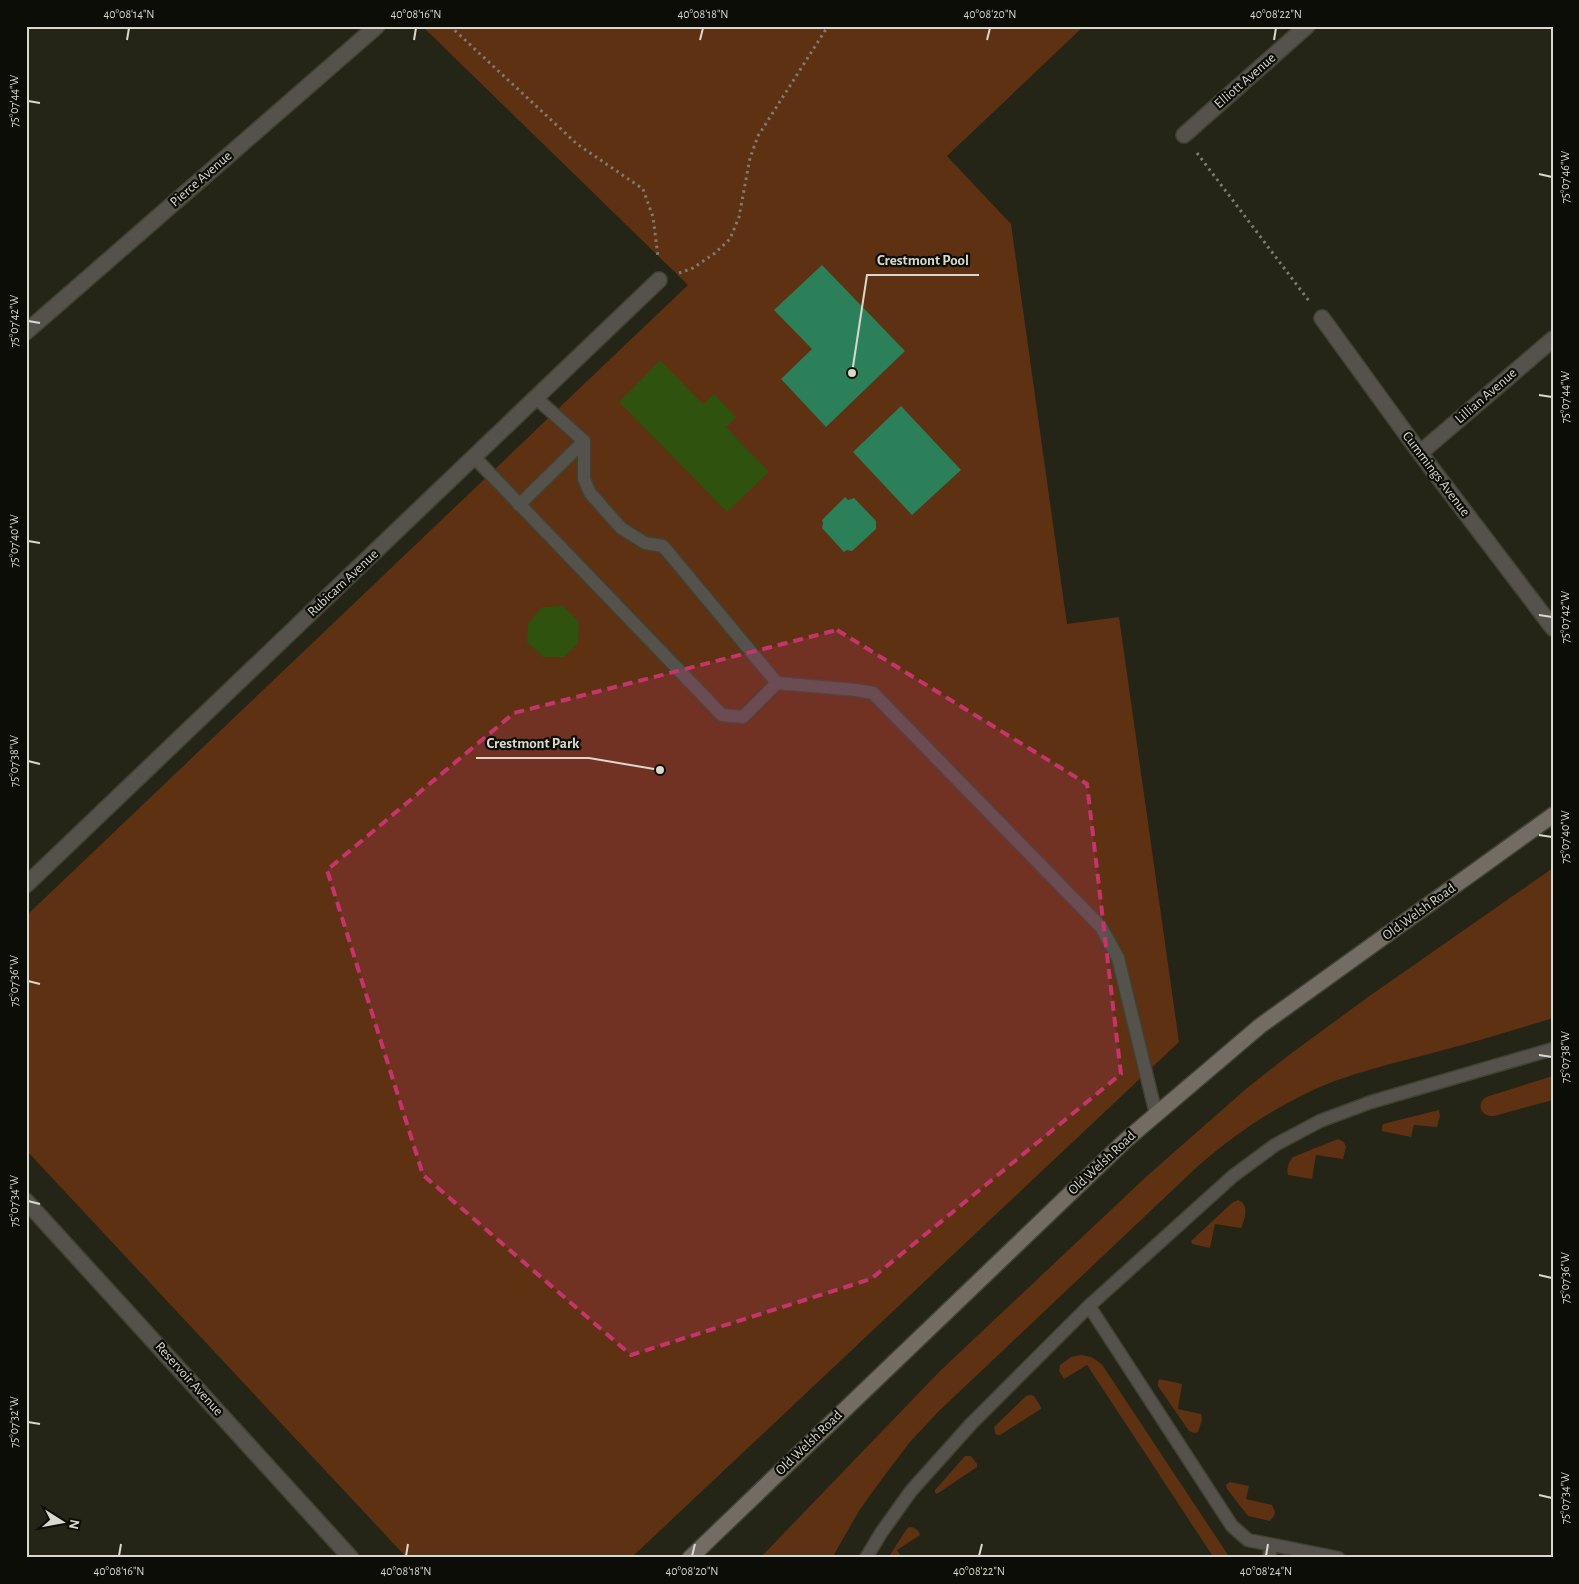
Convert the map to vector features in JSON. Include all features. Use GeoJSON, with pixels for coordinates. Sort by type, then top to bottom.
{"type":"FeatureCollection","features":[{"type":"Feature","properties":{"kind":"street","name":"Pierce Avenue"},"geometry":{"type":"LineString","coordinates":[[26,332],[377,26]]}},
{"type":"Feature","properties":{"kind":"street","name":"Elliott Avenue"},"geometry":{"type":"LineString","coordinates":[[1184,135],[1307,26]]}},
{"type":"Feature","properties":{"kind":"street","name":"Rubicam Avenue"},"geometry":{"type":"LineString","coordinates":[[26,885],[659,280]]}},
{"type":"Feature","properties":{"kind":"street","name":"Cummings Avenue"},"geometry":{"type":"LineString","coordinates":[[1322,318],[1420,453],[1553,628]]}},
{"type":"Feature","properties":{"kind":"street","name":"Lillian Avenue"},"geometry":{"type":"LineString","coordinates":[[1420,453],[1553,339]]}},
{"type":"Feature","properties":{"kind":"street","name":"Old Welsh Road"},"geometry":{"type":"LineString","coordinates":[[690,1558],[1126,1140],[1156,1114],[1260,1026],[1553,815]]}},
{"type":"Feature","properties":{"kind":"street","name":"Reservoir Avenue"},"geometry":{"type":"LineString","coordinates":[[26,1201],[351,1558]]}},
{"type":"Feature","properties":{"kind":"lane"},"geometry":{"type":"LineString","coordinates":[[536,398],[584,441],[584,479],[590,493],[621,528],[645,543],[663,546],[777,684],[873,693],[1101,927],[1118,958],[1156,1114]]}},
{"type":"Feature","properties":{"kind":"lane"},"geometry":{"type":"LineString","coordinates":[[519,505],[584,441]]}},
{"type":"Feature","properties":{"kind":"lane"},"geometry":{"type":"LineString","coordinates":[[474,457],[722,715],[742,717],[777,684]]}},
{"type":"Feature","properties":{"kind":"lane"},"geometry":{"type":"LineString","coordinates":[[1533,829],[1553,826]]}},
{"type":"Feature","properties":{"kind":"lane"},"geometry":{"type":"LineString","coordinates":[[866,1558],[911,1491],[971,1424],[1089,1306],[1233,1176],[1275,1145],[1320,1121],[1370,1102],[1553,1049]]}},
{"type":"Feature","properties":{"kind":"lane"},"geometry":{"type":"LineString","coordinates":[[1089,1306],[1232,1526],[1248,1540],[1338,1558]]}},
{"type":"Feature","properties":{"kind":"lane"},"geometry":{"type":"LineString","coordinates":[[1269,1558],[1272,1545]]}},
{"type":"Feature","properties":{"kind":"path"},"geometry":{"type":"LineString","coordinates":[[450,26],[577,144],[643,189],[653,218],[659,280],[693,268],[715,253],[730,239],[739,217],[750,158],[758,136],[828,26]]}},
{"type":"Feature","properties":{"kind":"path"},"geometry":{"type":"LineString","coordinates":[[1184,135],[1322,318]]}},
{"type":"Feature","properties":{"kind":"highlighted area"},"geometry":{"type":"Polygon","coordinates":[[[837,630],[1087,784],[1121,1074],[871,1279],[631,1355],[423,1175],[327,870],[514,713],[837,630]]]}},
{"type":"Feature","properties":{"kind":"shaded area"},"geometry":{"type":"Polygon","coordinates":[[[422,26],[1084,26],[947,156],[1011,224],[1067,624],[1119,617],[1179,1042],[631,1558],[407,1558],[26,1150],[26,916],[688,285],[422,26]]]}},
{"type":"Feature","properties":{"kind":"shaded area"},"geometry":{"type":"Polygon","coordinates":[[[822,265],[905,351],[826,427],[781,379],[812,349],[774,310],[822,265]]]}},
{"type":"Feature","properties":{"kind":"shaded area"},"geometry":{"type":"Polygon","coordinates":[[[901,406],[961,470],[912,515],[853,452],[901,406]]]}},
{"type":"Feature","properties":{"kind":"shaded area"},"geometry":{"type":"Polygon","coordinates":[[[845,497],[848,500],[854,498],[876,521],[876,529],[852,551],[847,550],[844,552],[822,528],[822,520],[845,497]]]}},
{"type":"Feature","properties":{"kind":"shaded area"},"geometry":{"type":"Polygon","coordinates":[[[1553,868],[1553,1018],[1335,1081],[1274,1110],[1247,1128],[1197,1167],[939,1411],[909,1443],[873,1491],[859,1511],[832,1558],[760,1558],[940,1371],[1147,1176],[1247,1088],[1368,997],[1553,868]]]}},
{"type":"Feature","properties":{"kind":"shaded area"},"geometry":{"type":"Polygon","coordinates":[[[1553,1076],[1553,1100],[1494,1116],[1486,1115],[1481,1110],[1481,1103],[1486,1097],[1553,1076]]]}},
{"type":"Feature","properties":{"kind":"shaded area"},"geometry":{"type":"Polygon","coordinates":[[[1439,1110],[1440,1116],[1437,1127],[1414,1125],[1411,1137],[1382,1131],[1383,1124],[1439,1110]]]}},
{"type":"Feature","properties":{"kind":"shaded area"},"geometry":{"type":"Polygon","coordinates":[[[1338,1139],[1344,1142],[1346,1147],[1343,1159],[1316,1155],[1312,1179],[1288,1175],[1288,1165],[1293,1157],[1338,1139]]]}},
{"type":"Feature","properties":{"kind":"shaded area"},"geometry":{"type":"Polygon","coordinates":[[[1238,1200],[1242,1202],[1245,1208],[1245,1216],[1241,1228],[1215,1224],[1210,1248],[1192,1244],[1191,1241],[1233,1202],[1238,1200]]]}},
{"type":"Feature","properties":{"kind":"shaded area"},"geometry":{"type":"Polygon","coordinates":[[[1081,1355],[1093,1358],[1103,1366],[1230,1558],[1214,1558],[1087,1365],[1064,1379],[1059,1371],[1060,1365],[1071,1357],[1081,1355]]]}},
{"type":"Feature","properties":{"kind":"shaded area"},"geometry":{"type":"Polygon","coordinates":[[[1159,1379],[1182,1384],[1178,1409],[1201,1414],[1202,1420],[1198,1432],[1189,1431],[1158,1386],[1159,1379]]]}},
{"type":"Feature","properties":{"kind":"shaded area"},"geometry":{"type":"Polygon","coordinates":[[[1026,1396],[1034,1396],[1041,1409],[1000,1435],[997,1435],[994,1427],[1026,1396]]]}},
{"type":"Feature","properties":{"kind":"shaded area"},"geometry":{"type":"Polygon","coordinates":[[[965,1456],[971,1456],[977,1467],[937,1494],[935,1493],[935,1490],[965,1456]]]}},
{"type":"Feature","properties":{"kind":"shaded area"},"geometry":{"type":"Polygon","coordinates":[[[1230,1482],[1249,1486],[1246,1499],[1272,1505],[1275,1512],[1270,1521],[1248,1516],[1227,1489],[1226,1485],[1230,1482]]]}},
{"type":"Feature","properties":{"kind":"shaded area"},"geometry":{"type":"Polygon","coordinates":[[[909,1527],[916,1529],[920,1535],[897,1550],[902,1558],[888,1558],[906,1530],[909,1527]]]}},
{"type":"Feature","properties":{"kind":"building"},"geometry":{"type":"Polygon","coordinates":[[[660,360],[703,404],[714,394],[736,417],[726,427],[769,472],[727,512],[619,402],[660,360]]]}},
{"type":"Feature","properties":{"kind":"building"},"geometry":{"type":"Polygon","coordinates":[[[563,606],[579,622],[578,643],[564,657],[543,657],[527,642],[528,623],[542,607],[563,606]]]}},
{"type":"Feature","properties":{"kind":"place","name":"Crestmont Pool"},"geometry":{"type":"Point","coordinates":[852,373]}},
{"type":"Feature","properties":{"kind":"place","name":"Crestmont Park"},"geometry":{"type":"Point","coordinates":[660,770]}}]}
